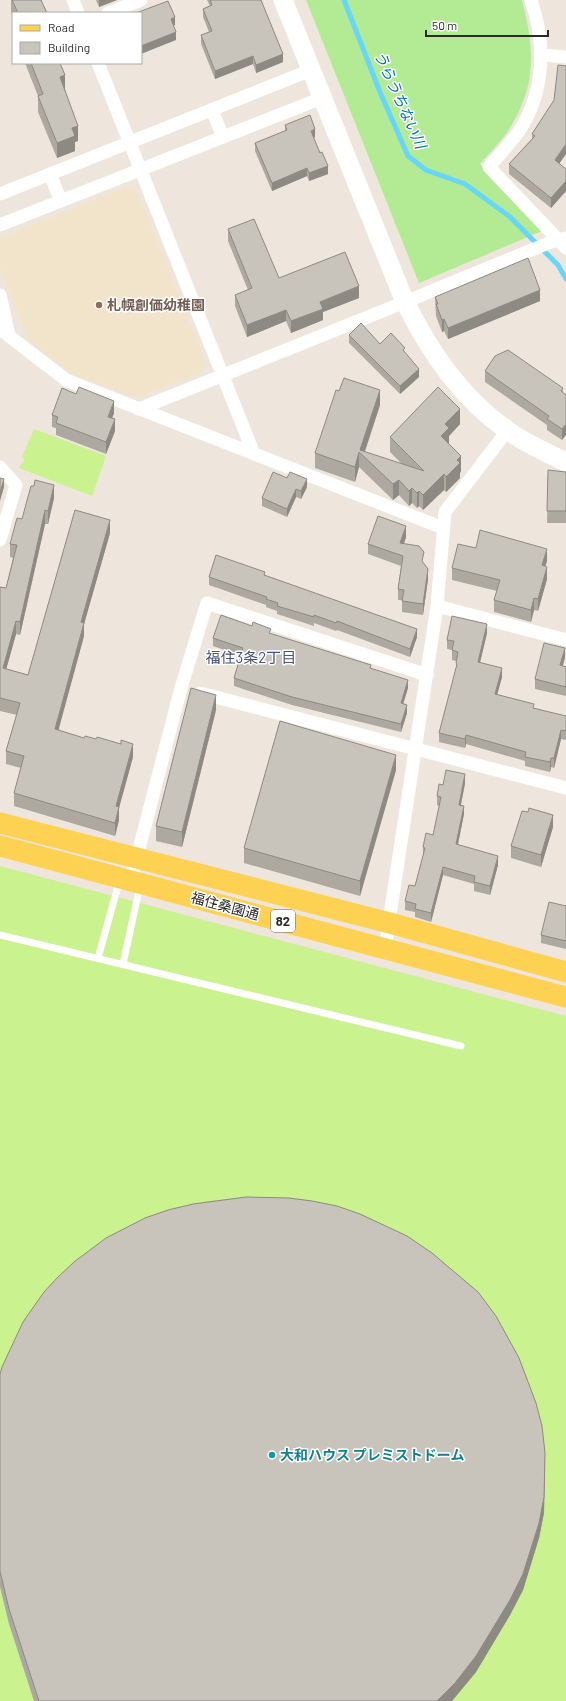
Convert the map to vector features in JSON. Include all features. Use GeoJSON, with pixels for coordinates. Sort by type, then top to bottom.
{"type":"FeatureCollection","features":[{"type":"Feature","properties":{"kind":"main road","name":"福住桑園通"},"geometry":{"type":"LineString","coordinates":[[0,823],[135,859],[390,923],[566,972]]}},
{"type":"Feature","properties":{"kind":"main road","name":"福住桑園通"},"geometry":{"type":"LineString","coordinates":[[0,846],[566,997]]}},
{"type":"Feature","properties":{"kind":"street"},"geometry":{"type":"LineString","coordinates":[[73,0],[78,12]]}},
{"type":"Feature","properties":{"kind":"street"},"geometry":{"type":"LineString","coordinates":[[111,12],[141,0]]}},
{"type":"Feature","properties":{"kind":"street"},"geometry":{"type":"LineString","coordinates":[[283,0],[405,302],[437,358],[462,390],[507,431],[566,462]]}},
{"type":"Feature","properties":{"kind":"street"},"geometry":{"type":"LineString","coordinates":[[139,409],[528,252],[560,242],[489,167],[510,143],[527,116],[536,92],[542,55],[537,22],[531,0]]}},
{"type":"Feature","properties":{"kind":"street"},"geometry":{"type":"LineString","coordinates":[[542,55],[566,58]]}},
{"type":"Feature","properties":{"kind":"street"},"geometry":{"type":"LineString","coordinates":[[98,64],[254,454]]}},
{"type":"Feature","properties":{"kind":"street"},"geometry":{"type":"LineString","coordinates":[[0,194],[311,70]]}},
{"type":"Feature","properties":{"kind":"street"},"geometry":{"type":"LineString","coordinates":[[0,226],[322,98]]}},
{"type":"Feature","properties":{"kind":"street"},"geometry":{"type":"LineString","coordinates":[[212,110],[223,137]]}},
{"type":"Feature","properties":{"kind":"street"},"geometry":{"type":"LineString","coordinates":[[50,174],[61,201]]}},
{"type":"Feature","properties":{"kind":"street"},"geometry":{"type":"LineString","coordinates":[[0,295],[4,333],[66,380],[443,528]]}},
{"type":"Feature","properties":{"kind":"street"},"geometry":{"type":"LineString","coordinates":[[385,948],[437,606],[444,512],[507,431]]}},
{"type":"Feature","properties":{"kind":"street"},"geometry":{"type":"LineString","coordinates":[[0,467],[16,485],[0,540]]}},
{"type":"Feature","properties":{"kind":"street"},"geometry":{"type":"LineString","coordinates":[[131,880],[135,859],[181,688],[207,603],[427,675]]}},
{"type":"Feature","properties":{"kind":"street"},"geometry":{"type":"LineString","coordinates":[[437,606],[566,640]]}},
{"type":"Feature","properties":{"kind":"street"},"geometry":{"type":"LineString","coordinates":[[181,688],[566,788]]}},
{"type":"Feature","properties":{"kind":"lane"},"geometry":{"type":"LineString","coordinates":[[98,958],[131,880]]}},
{"type":"Feature","properties":{"kind":"lane"},"geometry":{"type":"LineString","coordinates":[[123,964],[131,880]]}},
{"type":"Feature","properties":{"kind":"lane"},"geometry":{"type":"LineString","coordinates":[[0,935],[461,1046]]}},
{"type":"Feature","properties":{"kind":"shaded area","name":"札幌創価幼稚園"},"geometry":{"type":"Polygon","coordinates":[[[126,187],[137,191],[206,362],[201,373],[137,398],[72,374],[29,341],[0,269],[0,238],[126,187]]]}},
{"type":"Feature","properties":{"kind":"green space"},"geometry":{"type":"Polygon","coordinates":[[[306,0],[522,0],[531,52],[529,83],[517,114],[508,131],[502,140],[480,164],[542,231],[419,283],[306,0]]]}},
{"type":"Feature","properties":{"kind":"green space"},"geometry":{"type":"Polygon","coordinates":[[[34,429],[106,456],[92,496],[19,468],[25,459],[22,457],[34,429]]]}},
{"type":"Feature","properties":{"kind":"green space"},"geometry":{"type":"Polygon","coordinates":[[[0,866],[566,1016],[566,1701],[0,1701],[0,866]]]}},
{"type":"Feature","properties":{"kind":"building"},"geometry":{"type":"Polygon","coordinates":[[[12,0],[41,0],[47,12],[18,12],[12,0]]]}},
{"type":"Feature","properties":{"kind":"building"},"geometry":{"type":"Polygon","coordinates":[[[210,0],[261,0],[283,54],[256,65],[253,56],[215,71],[201,35],[212,31],[203,9],[212,5],[210,0]]]}},
{"type":"Feature","properties":{"kind":"building"},"geometry":{"type":"Polygon","coordinates":[[[168,1],[175,17],[171,19],[176,32],[142,46],[142,12],[139,12],[168,1]]]}},
{"type":"Feature","properties":{"kind":"building"},"geometry":{"type":"Polygon","coordinates":[[[31,64],[60,64],[65,75],[60,77],[78,126],[72,128],[75,136],[57,143],[38,96],[43,94],[31,64]]]}},
{"type":"Feature","properties":{"kind":"building"},"geometry":{"type":"Polygon","coordinates":[[[558,65],[566,66],[566,144],[555,160],[566,169],[566,181],[551,198],[509,164],[535,136],[532,134],[554,100],[558,65]]]}},
{"type":"Feature","properties":{"kind":"building"},"geometry":{"type":"Polygon","coordinates":[[[310,115],[315,129],[311,131],[320,153],[322,152],[328,166],[309,173],[307,168],[272,183],[255,143],[287,130],[285,125],[310,115]]]}},
{"type":"Feature","properties":{"kind":"building"},"geometry":{"type":"Polygon","coordinates":[[[254,219],[279,278],[345,252],[359,286],[320,302],[323,309],[291,321],[286,310],[247,325],[235,295],[252,288],[228,229],[254,219]]]}},
{"type":"Feature","properties":{"kind":"building"},"geometry":{"type":"Polygon","coordinates":[[[528,258],[540,290],[448,328],[444,319],[442,320],[435,297],[528,258]]]}},
{"type":"Feature","properties":{"kind":"building"},"geometry":{"type":"Polygon","coordinates":[[[361,323],[380,344],[391,333],[405,348],[403,350],[419,369],[400,386],[349,335],[361,323]]]}},
{"type":"Feature","properties":{"kind":"building"},"geometry":{"type":"Polygon","coordinates":[[[508,350],[563,388],[561,391],[566,395],[566,424],[562,429],[547,419],[549,416],[485,371],[495,356],[508,350]]]}},
{"type":"Feature","properties":{"kind":"building"},"geometry":{"type":"Polygon","coordinates":[[[344,378],[380,390],[360,450],[424,471],[390,437],[438,387],[460,409],[445,424],[449,428],[441,436],[461,456],[457,460],[460,463],[446,477],[444,474],[423,495],[419,491],[417,493],[412,488],[409,491],[399,480],[393,484],[359,452],[355,467],[315,453],[336,390],[339,391],[344,378]]]}},
{"type":"Feature","properties":{"kind":"building"},"geometry":{"type":"Polygon","coordinates":[[[79,387],[114,401],[108,417],[115,419],[106,442],[56,423],[58,417],[52,415],[62,388],[76,394],[79,387]]]}},
{"type":"Feature","properties":{"kind":"building"},"geometry":{"type":"Polygon","coordinates":[[[548,470],[566,472],[566,511],[547,511],[548,470]]]}},
{"type":"Feature","properties":{"kind":"building"},"geometry":{"type":"Polygon","coordinates":[[[273,472],[287,478],[290,472],[307,479],[301,491],[296,489],[287,509],[262,498],[273,472]]]}},
{"type":"Feature","properties":{"kind":"building"},"geometry":{"type":"Polygon","coordinates":[[[0,478],[4,479],[0,493],[0,478]]]}},
{"type":"Feature","properties":{"kind":"building"},"geometry":{"type":"Polygon","coordinates":[[[35,480],[54,485],[48,511],[45,510],[20,622],[16,621],[3,668],[28,675],[75,510],[110,520],[81,622],[84,623],[55,729],[84,738],[85,736],[96,739],[97,737],[121,744],[121,740],[133,744],[116,806],[119,807],[115,823],[14,793],[24,756],[6,751],[20,703],[0,698],[0,587],[6,588],[17,545],[10,544],[17,518],[22,519],[31,486],[34,486],[35,480]]]}},
{"type":"Feature","properties":{"kind":"building"},"geometry":{"type":"Polygon","coordinates":[[[378,516],[406,526],[400,543],[419,546],[424,552],[422,561],[428,569],[423,604],[402,601],[404,590],[398,589],[403,556],[368,544],[378,516]]]}},
{"type":"Feature","properties":{"kind":"building"},"geometry":{"type":"Polygon","coordinates":[[[480,530],[547,549],[542,565],[547,567],[538,599],[534,598],[531,610],[494,600],[500,580],[452,568],[458,544],[476,548],[480,530]]]}},
{"type":"Feature","properties":{"kind":"building"},"geometry":{"type":"Polygon","coordinates":[[[216,555],[265,572],[264,575],[417,629],[410,649],[337,621],[336,623],[314,615],[314,617],[277,606],[278,603],[266,599],[267,597],[209,577],[216,555]]]}},
{"type":"Feature","properties":{"kind":"building"},"geometry":{"type":"Polygon","coordinates":[[[221,615],[252,626],[253,622],[271,629],[269,633],[371,665],[370,668],[408,680],[401,703],[407,705],[401,724],[292,697],[234,678],[243,648],[213,638],[221,615]]]}},
{"type":"Feature","properties":{"kind":"building"},"geometry":{"type":"Polygon","coordinates":[[[452,616],[487,624],[478,662],[502,668],[495,694],[534,704],[533,708],[566,716],[566,731],[561,730],[554,758],[551,758],[550,762],[525,757],[526,752],[466,735],[465,739],[439,733],[457,664],[458,652],[452,650],[454,641],[447,640],[452,616]]]}},
{"type":"Feature","properties":{"kind":"building"},"geometry":{"type":"Polygon","coordinates":[[[544,643],[565,648],[560,665],[566,667],[566,687],[535,679],[544,643]]]}},
{"type":"Feature","properties":{"kind":"building"},"geometry":{"type":"Polygon","coordinates":[[[191,688],[216,695],[182,832],[156,826],[191,688]]]}},
{"type":"Feature","properties":{"kind":"building"},"geometry":{"type":"Polygon","coordinates":[[[280,721],[396,755],[360,881],[244,848],[280,721]]]}},
{"type":"Feature","properties":{"kind":"building"},"geometry":{"type":"Polygon","coordinates":[[[446,770],[465,774],[459,805],[464,806],[456,844],[498,856],[490,886],[474,882],[475,876],[443,867],[431,913],[415,909],[416,904],[405,901],[409,885],[415,886],[425,848],[423,847],[426,833],[433,835],[441,797],[437,796],[439,784],[443,785],[446,770]]]}},
{"type":"Feature","properties":{"kind":"building"},"geometry":{"type":"Polygon","coordinates":[[[529,808],[553,815],[541,855],[511,846],[522,811],[528,812],[529,808]]]}},
{"type":"Feature","properties":{"kind":"building"},"geometry":{"type":"Polygon","coordinates":[[[549,902],[566,906],[566,941],[541,935],[549,902]]]}},
{"type":"Feature","properties":{"kind":"building","name":"大和ハウス プレミストドーム"},"geometry":{"type":"Polygon","coordinates":[[[246,1197],[289,1198],[337,1206],[360,1214],[407,1236],[432,1253],[478,1292],[496,1316],[519,1358],[536,1403],[542,1426],[545,1453],[544,1497],[539,1523],[523,1574],[510,1600],[476,1656],[455,1683],[437,1701],[39,1701],[9,1609],[0,1571],[0,1374],[2,1367],[23,1322],[44,1292],[74,1262],[106,1238],[145,1218],[168,1210],[193,1204],[246,1197]]]}},
{"type":"Feature","properties":{"kind":"waterway","name":"うらうちない川"},"geometry":{"type":"LineString","coordinates":[[344,0],[380,92],[408,156],[426,170],[465,184],[509,216],[558,265],[566,279]]}},
{"type":"Feature","properties":{"kind":"place","name":"札幌創価幼稚園"},"geometry":{"type":"Point","coordinates":[99,305]}},
{"type":"Feature","properties":{"kind":"place","name":"大和ハウス プレミストドーム"},"geometry":{"type":"Point","coordinates":[272,1455]}},
{"type":"Feature","properties":{"kind":"district","name":"福住3条2丁目"},"geometry":{"type":"Point","coordinates":[251,658]}}]}
